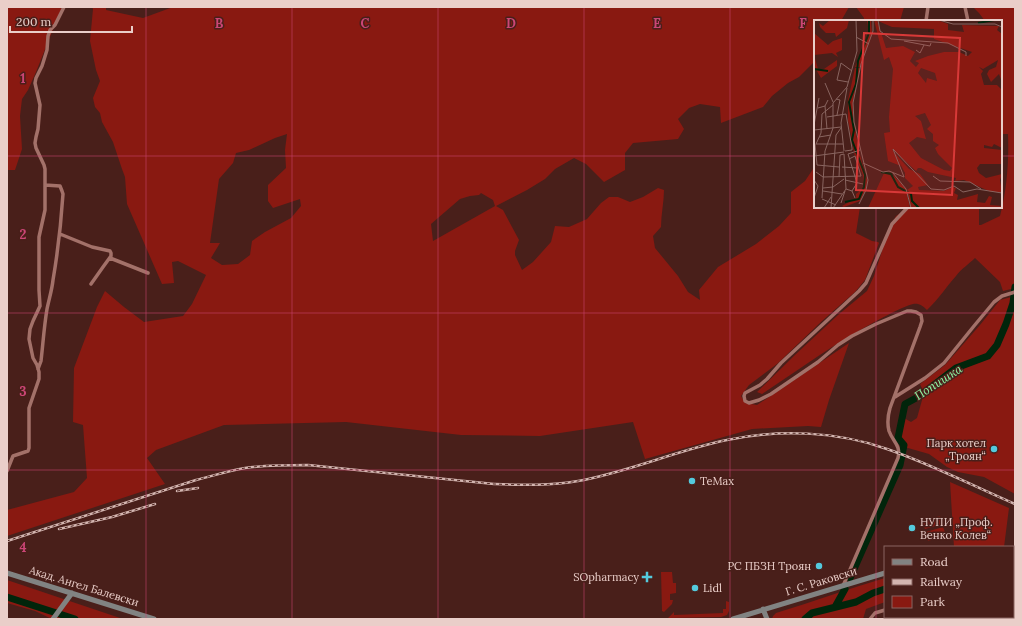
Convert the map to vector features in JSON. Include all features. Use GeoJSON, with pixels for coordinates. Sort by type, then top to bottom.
{"type":"FeatureCollection","features":[{"type":"Feature","properties":{"kind":"street"},"geometry":{"type":"LineString","coordinates":[[7,471],[13,456],[28,451],[29,408],[39,378],[39,372],[32,353],[29,338],[30,329],[40,306],[38,290],[39,237],[45,210],[44,165],[35,143],[40,117],[40,105],[36,78],[47,50],[50,30],[55,25],[64,7]]}},
{"type":"Feature","properties":{"kind":"street"},"geometry":{"type":"LineString","coordinates":[[926,20],[928,7]]}},
{"type":"Feature","properties":{"kind":"street"},"geometry":{"type":"LineString","coordinates":[[965,7],[968,20]]}},
{"type":"Feature","properties":{"kind":"street"},"geometry":{"type":"LineString","coordinates":[[38,369],[41,361],[47,312],[60,234],[62,191],[60,186],[45,185]]}},
{"type":"Feature","properties":{"kind":"street"},"geometry":{"type":"LineString","coordinates":[[843,586],[898,458],[899,449],[890,432],[888,424],[889,412],[922,321],[921,315],[914,311],[907,311],[876,324],[838,345],[818,362],[759,400],[749,403],[745,401],[744,396],[745,393],[760,385],[767,379],[781,363],[866,283],[892,224],[907,208]]}},
{"type":"Feature","properties":{"kind":"street"},"geometry":{"type":"LineString","coordinates":[[60,234],[92,247],[110,251],[110,258],[102,267],[92,284]]}},
{"type":"Feature","properties":{"kind":"street"},"geometry":{"type":"LineString","coordinates":[[110,258],[148,273]]}},
{"type":"Feature","properties":{"kind":"street"},"geometry":{"type":"LineString","coordinates":[[894,397],[925,378],[940,366],[953,353],[994,302],[1000,297],[1015,292]]}},
{"type":"Feature","properties":{"kind":"street","name":"Акад. Ангел Балевски"},"geometry":{"type":"LineString","coordinates":[[7,573],[154,619]]}},
{"type":"Feature","properties":{"kind":"street","name":"Г. С. Раковски"},"geometry":{"type":"LineString","coordinates":[[763,609],[884,573]]}},
{"type":"Feature","properties":{"kind":"street"},"geometry":{"type":"LineString","coordinates":[[53,619],[72,593]]}},
{"type":"Feature","properties":{"kind":"street"},"geometry":{"type":"LineString","coordinates":[[733,619],[763,609],[767,619]]}},
{"type":"Feature","properties":{"kind":"street"},"geometry":{"type":"LineString","coordinates":[[870,619],[875,613],[884,610]]}},
{"type":"Feature","properties":{"kind":"street"},"geometry":{"type":"LineString","coordinates":[[875,613],[877,617]]}},
{"type":"Feature","properties":{"kind":"green space"},"geometry":{"type":"Polygon","coordinates":[[[7,7],[62,7],[36,72],[22,99],[20,116],[22,149],[15,170],[7,170],[7,7]]]}},
{"type":"Feature","properties":{"kind":"green space"},"geometry":{"type":"Polygon","coordinates":[[[92,7],[106,7],[106,10],[143,18],[173,7],[849,7],[842,20],[814,20],[814,62],[799,77],[788,83],[772,96],[763,107],[721,123],[720,107],[700,104],[689,108],[678,119],[684,129],[678,139],[633,143],[625,153],[625,170],[604,182],[586,164],[574,158],[555,169],[545,179],[496,206],[503,210],[519,240],[515,255],[522,270],[533,262],[551,242],[555,226],[569,227],[587,219],[601,203],[609,197],[618,197],[630,202],[643,197],[658,188],[664,190],[661,227],[653,236],[655,248],[678,276],[688,292],[700,300],[699,290],[718,267],[756,244],[779,226],[791,213],[791,192],[805,181],[814,168],[814,208],[860,208],[856,233],[879,243],[865,280],[855,292],[777,364],[749,385],[741,396],[745,403],[757,405],[849,343],[821,427],[808,426],[752,429],[645,459],[633,422],[540,436],[461,435],[346,422],[224,425],[156,450],[147,458],[165,484],[7,536],[7,510],[74,492],[87,478],[83,425],[73,422],[74,368],[97,307],[105,291],[144,322],[183,316],[192,304],[206,275],[178,261],[172,262],[174,283],[162,284],[127,204],[125,177],[113,142],[102,122],[100,113],[95,107],[93,98],[100,81],[96,70],[90,41],[92,7]],[[287,134],[249,150],[236,153],[233,163],[219,179],[210,243],[220,243],[211,258],[222,265],[238,264],[250,255],[252,241],[291,218],[301,206],[300,199],[273,208],[268,201],[268,185],[286,168],[285,150],[287,134]],[[481,193],[479,195],[460,199],[431,224],[433,241],[495,206],[493,200],[481,193]]]}},
{"type":"Feature","properties":{"kind":"green space"},"geometry":{"type":"Polygon","coordinates":[[[856,7],[904,7],[900,20],[864,20],[856,7]]]}},
{"type":"Feature","properties":{"kind":"green space"},"geometry":{"type":"Polygon","coordinates":[[[973,7],[1015,7],[1015,288],[1003,291],[1000,282],[975,258],[958,273],[927,310],[921,305],[913,304],[896,311],[864,327],[762,394],[757,392],[838,315],[867,291],[874,276],[887,235],[896,216],[909,208],[979,208],[979,225],[981,225],[1000,216],[1006,186],[1008,165],[1008,134],[1002,134],[1002,20],[984,20],[973,7]]]}},
{"type":"Feature","properties":{"kind":"green space"},"geometry":{"type":"Polygon","coordinates":[[[1015,296],[1015,494],[984,477],[958,472],[947,467],[929,454],[901,446],[899,434],[904,418],[911,422],[917,418],[924,393],[920,384],[945,365],[1000,300],[1015,296]]]}},
{"type":"Feature","properties":{"kind":"green space"},"geometry":{"type":"Polygon","coordinates":[[[897,461],[902,463],[859,565],[850,579],[848,577],[897,461]]]}},
{"type":"Feature","properties":{"kind":"green space"},"geometry":{"type":"Polygon","coordinates":[[[950,482],[1009,508],[1004,546],[954,546],[950,482]]]}},
{"type":"Feature","properties":{"kind":"green space"},"geometry":{"type":"Polygon","coordinates":[[[940,516],[942,524],[925,529],[922,521],[940,516]]]}},
{"type":"Feature","properties":{"kind":"green space"},"geometry":{"type":"Polygon","coordinates":[[[943,527],[946,535],[928,541],[926,532],[943,527]]]}},
{"type":"Feature","properties":{"kind":"green space"},"geometry":{"type":"Polygon","coordinates":[[[661,572],[672,572],[673,583],[676,583],[676,593],[670,594],[670,600],[673,600],[672,604],[664,612],[662,611],[661,572]]]}},
{"type":"Feature","properties":{"kind":"green space"},"geometry":{"type":"Polygon","coordinates":[[[884,578],[884,602],[866,609],[863,619],[772,619],[776,613],[884,578]]]}},
{"type":"Feature","properties":{"kind":"green space"},"geometry":{"type":"Polygon","coordinates":[[[7,580],[123,619],[52,619],[35,611],[7,603],[7,580]]]}},
{"type":"Feature","properties":{"kind":"green space"},"geometry":{"type":"Polygon","coordinates":[[[726,601],[729,602],[729,611],[727,615],[721,617],[668,618],[674,612],[674,615],[723,613],[723,609],[726,609],[726,601]]]}},
{"type":"Feature","properties":{"kind":"waterway","name":"Попишка"},"geometry":{"type":"LineString","coordinates":[[850,578],[900,465],[904,445],[898,438],[905,404],[918,397],[956,368],[988,356],[997,345],[1006,324],[1013,303],[1015,287]]}},
{"type":"Feature","properties":{"kind":"waterway","name":"Попишка"},"geometry":{"type":"LineString","coordinates":[[835,607],[845,589]]}},
{"type":"Feature","properties":{"kind":"waterway"},"geometry":{"type":"LineString","coordinates":[[805,619],[812,613],[856,602],[884,589]]}},
{"type":"Feature","properties":{"kind":"waterway"},"geometry":{"type":"LineString","coordinates":[[7,597],[75,619]]}},
{"type":"Feature","properties":{"kind":"railway"},"geometry":{"type":"LineString","coordinates":[[7,541],[196,480],[245,468],[308,465],[494,484],[526,485],[568,483],[634,467],[708,444],[747,436],[787,433],[828,435],[868,443],[920,461],[1015,504]]}},
{"type":"Feature","properties":{"kind":"railway"},"geometry":{"type":"LineString","coordinates":[[177,491],[198,488]]}},
{"type":"Feature","properties":{"kind":"railway"},"geometry":{"type":"LineString","coordinates":[[59,529],[112,517],[155,504]]}},
{"type":"Feature","properties":{"kind":"place","name":"Парк хотел „Троян“"},"geometry":{"type":"Point","coordinates":[994,449]}},
{"type":"Feature","properties":{"kind":"place","name":"ТеМах"},"geometry":{"type":"Point","coordinates":[692,481]}},
{"type":"Feature","properties":{"kind":"place","name":"НУПИ „Проф. Венко Колев“"},"geometry":{"type":"Point","coordinates":[912,528]}},
{"type":"Feature","properties":{"kind":"place","name":"РС ПБЗН Троян"},"geometry":{"type":"Point","coordinates":[819,566]}},
{"type":"Feature","properties":{"kind":"place","name":"SOpharmacy"},"geometry":{"type":"Point","coordinates":[647,577]}},
{"type":"Feature","properties":{"kind":"place","name":"Lidl"},"geometry":{"type":"Point","coordinates":[695,588]}}]}
